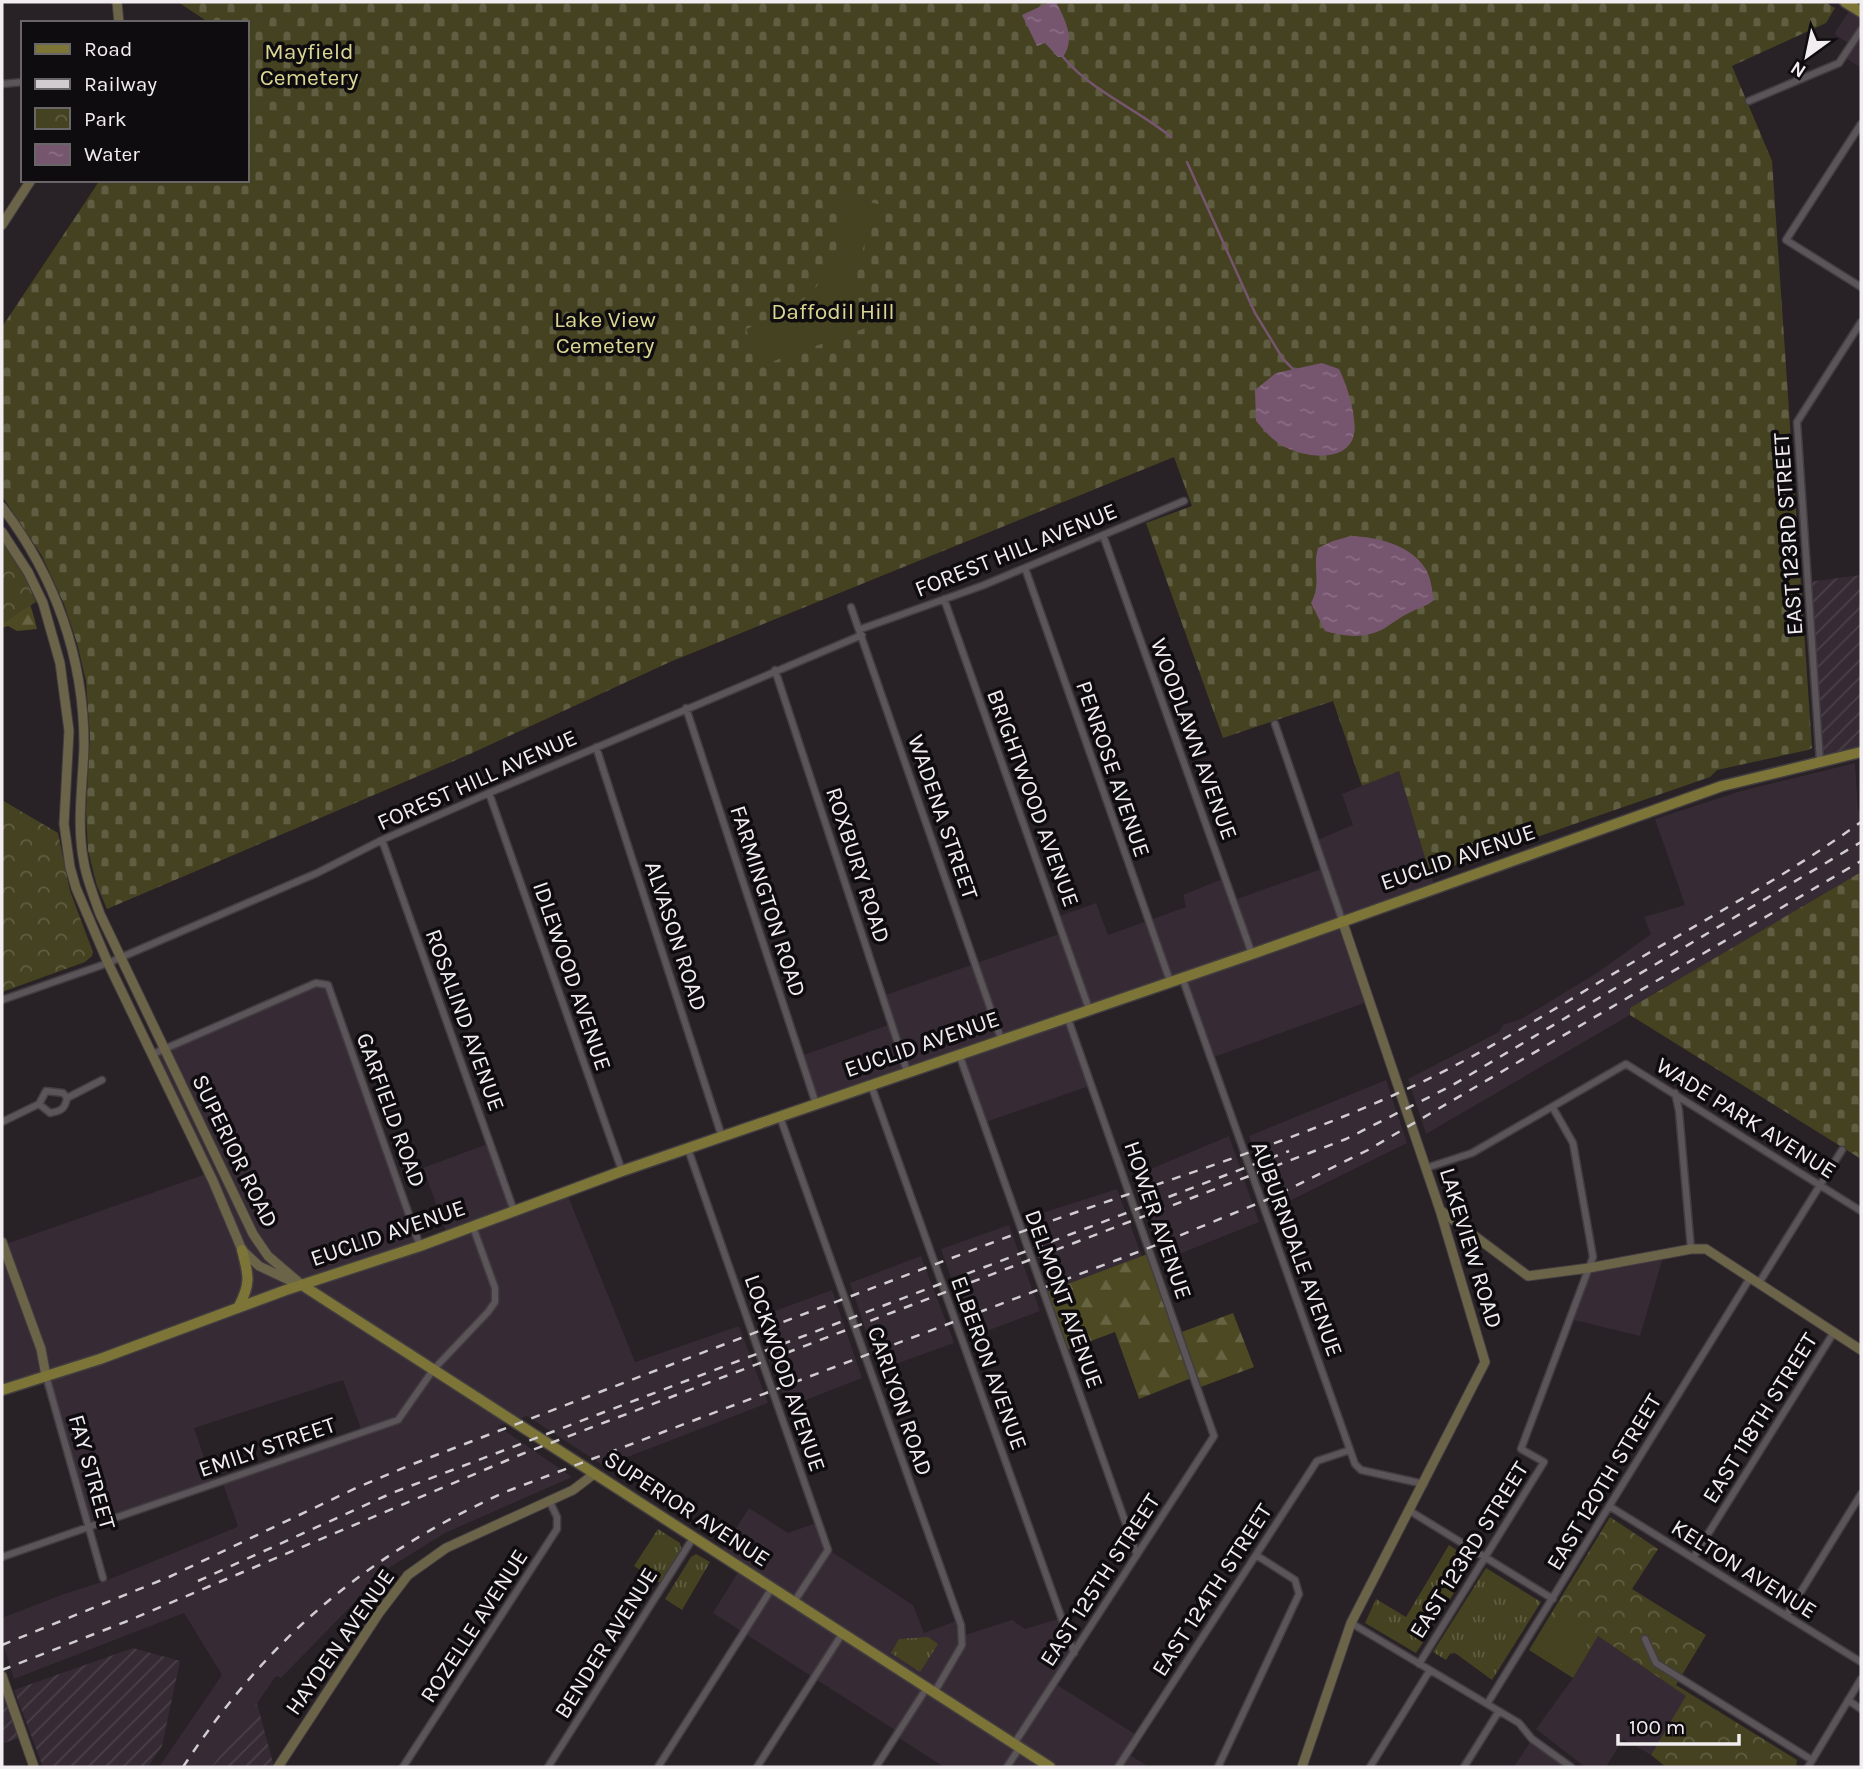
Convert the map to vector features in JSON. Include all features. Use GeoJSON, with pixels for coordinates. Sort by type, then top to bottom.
{"type":"FeatureCollection","features":[{"type":"Feature","properties":{"kind":"main road"},"geometry":{"type":"LineString","coordinates":[[1845,2],[1861,12]]}},
{"type":"Feature","properties":{"kind":"main road","name":"EUCLID AVENUE"},"geometry":{"type":"LineString","coordinates":[[2,1390],[100,1359],[237,1308],[420,1247],[622,1171],[1252,954],[1722,786],[1861,752]]}},
{"type":"Feature","properties":{"kind":"main road"},"geometry":{"type":"LineString","coordinates":[[237,1308],[248,1286],[242,1250]]}},
{"type":"Feature","properties":{"kind":"main road","name":"SUPERIOR AVENUE"},"geometry":{"type":"LineString","coordinates":[[302,1286],[1050,1767]]}},
{"type":"Feature","properties":{"kind":"street"},"geometry":{"type":"LineString","coordinates":[[117,2],[119,21]]}},
{"type":"Feature","properties":{"kind":"street"},"geometry":{"type":"LineString","coordinates":[[1749,101],[1839,63],[1861,30]]}},
{"type":"Feature","properties":{"kind":"street"},"geometry":{"type":"LineString","coordinates":[[2,84],[21,82]]}},
{"type":"Feature","properties":{"kind":"street"},"geometry":{"type":"LineString","coordinates":[[1861,124],[1786,240],[1861,287]]}},
{"type":"Feature","properties":{"kind":"street"},"geometry":{"type":"LineString","coordinates":[[2,225],[30,182]]}},
{"type":"Feature","properties":{"kind":"street","name":"EAST 123RD STREET"},"geometry":{"type":"LineString","coordinates":[[1820,762],[1797,422],[1861,322]]}},
{"type":"Feature","properties":{"kind":"street","name":"FOREST HILL AVENUE"},"geometry":{"type":"LineString","coordinates":[[2,1000],[108,963],[317,873],[382,840],[489,793],[862,632],[1025,568],[1184,501]]}},
{"type":"Feature","properties":{"kind":"street","name":"SUPERIOR ROAD"},"geometry":{"type":"LineString","coordinates":[[2,507],[33,551],[67,631],[80,685],[83,754],[80,822],[84,863],[100,914],[260,1246],[279,1267],[302,1286]]}},
{"type":"Feature","properties":{"kind":"street","name":"SUPERIOR ROAD"},"geometry":{"type":"LineString","coordinates":[[2,532],[28,572],[43,603],[61,663],[70,753],[64,824],[76,888],[108,963],[226,1209],[242,1250],[260,1266],[302,1286]]}},
{"type":"Feature","properties":{"kind":"street","name":"WOODLAWN AVENUE"},"geometry":{"type":"LineString","coordinates":[[1103,535],[1252,954]]}},
{"type":"Feature","properties":{"kind":"street","name":"PENROSE AVENUE"},"geometry":{"type":"LineString","coordinates":[[1025,568],[1170,981]]}},
{"type":"Feature","properties":{"kind":"street","name":"BRIGHTWOOD AVENUE"},"geometry":{"type":"LineString","coordinates":[[944,599],[1089,1009]]}},
{"type":"Feature","properties":{"kind":"street","name":"WADENA STREET"},"geometry":{"type":"LineString","coordinates":[[851,607],[862,632],[1001,1039]]}},
{"type":"Feature","properties":{"kind":"street","name":"ROXBURY ROAD"},"geometry":{"type":"LineString","coordinates":[[775,670],[907,1071]]}},
{"type":"Feature","properties":{"kind":"street"},"geometry":{"type":"LineString","coordinates":[[65,686],[80,685]]}},
{"type":"Feature","properties":{"kind":"street","name":"FARMINGTON ROAD"},"geometry":{"type":"LineString","coordinates":[[686,708],[816,1104]]}},
{"type":"Feature","properties":{"kind":"street","name":"LAKEVIEW ROAD"},"geometry":{"type":"LineString","coordinates":[[1275,724],[1440,1210],[1485,1362],[1351,1623],[1303,1767]]}},
{"type":"Feature","properties":{"kind":"street","name":"ALVASON ROAD"},"geometry":{"type":"LineString","coordinates":[[596,747],[722,1136]]}},
{"type":"Feature","properties":{"kind":"street"},"geometry":{"type":"LineString","coordinates":[[70,753],[83,754]]}},
{"type":"Feature","properties":{"kind":"street","name":"IDLEWOOD AVENUE"},"geometry":{"type":"LineString","coordinates":[[489,793],[622,1171]]}},
{"type":"Feature","properties":{"kind":"street","name":"ROSALIND AVENUE"},"geometry":{"type":"LineString","coordinates":[[382,840],[514,1210]]}},
{"type":"Feature","properties":{"kind":"street","name":"AUBURNDALE AVENUE"},"geometry":{"type":"LineString","coordinates":[[1182,976],[1355,1464],[1361,1470],[1424,1484]]}},
{"type":"Feature","properties":{"kind":"street","name":"GARFIELD ROAD"},"geometry":{"type":"LineString","coordinates":[[165,1048],[316,982],[328,985],[420,1247]]}},
{"type":"Feature","properties":{"kind":"street","name":"HOWER AVENUE"},"geometry":{"type":"LineString","coordinates":[[1068,1016],[1214,1436]]}},
{"type":"Feature","properties":{"kind":"street"},"geometry":{"type":"LineString","coordinates":[[153,1054],[165,1048]]}},
{"type":"Feature","properties":{"kind":"street","name":"DELMONT AVENUE"},"geometry":{"type":"LineString","coordinates":[[959,1054],[1137,1555]]}},
{"type":"Feature","properties":{"kind":"street","name":"WADE PARK AVENUE"},"geometry":{"type":"LineString","coordinates":[[1426,1168],[1470,1155],[1626,1064],[1861,1211]]}},
{"type":"Feature","properties":{"kind":"street"},"geometry":{"type":"LineString","coordinates":[[39,1104],[50,1113],[60,1111],[67,1098],[102,1080]]}},
{"type":"Feature","properties":{"kind":"street","name":"ELBERON AVENUE"},"geometry":{"type":"LineString","coordinates":[[871,1085],[1074,1653]]}},
{"type":"Feature","properties":{"kind":"street"},"geometry":{"type":"LineString","coordinates":[[2,1122],[39,1104],[46,1091],[63,1093],[67,1098]]}},
{"type":"Feature","properties":{"kind":"street"},"geometry":{"type":"LineString","coordinates":[[1675,1093],[1679,1111],[1691,1249]]}},
{"type":"Feature","properties":{"kind":"street","name":"EAST 123RD STREET"},"geometry":{"type":"LineString","coordinates":[[1419,1664],[1544,1462],[1521,1449],[1593,1258],[1573,1143],[1553,1108]]}},
{"type":"Feature","properties":{"kind":"street","name":"CARLYON ROAD"},"geometry":{"type":"LineString","coordinates":[[780,1117],[961,1625],[962,1645],[876,1767]]}},
{"type":"Feature","properties":{"kind":"street","name":"LOCKWOOD AVENUE"},"geometry":{"type":"LineString","coordinates":[[688,1149],[828,1550],[794,1602]]}},
{"type":"Feature","properties":{"kind":"street","name":"EAST 120TH STREET"},"geometry":{"type":"LineString","coordinates":[[1487,1704],[1609,1506],[1754,1280],[1842,1150]]}},
{"type":"Feature","properties":{"kind":"street"},"geometry":{"type":"LineString","coordinates":[[1440,1210],[1528,1276],[1691,1249],[1706,1249],[1861,1350]]}},
{"type":"Feature","properties":{"kind":"street","name":"EMILY STREET"},"geometry":{"type":"LineString","coordinates":[[2,1557],[398,1420],[433,1370],[495,1302],[495,1288],[473,1227]]}},
{"type":"Feature","properties":{"kind":"street"},"geometry":{"type":"LineString","coordinates":[[2,1242],[41,1349],[46,1376]]}},
{"type":"Feature","properties":{"kind":"street","name":"EAST 118TH STREET"},"geometry":{"type":"LineString","coordinates":[[1693,1558],[1834,1332]]}},
{"type":"Feature","properties":{"kind":"street","name":"FAY STREET"},"geometry":{"type":"LineString","coordinates":[[46,1376],[103,1578]]}},
{"type":"Feature","properties":{"kind":"street","name":"EAST 125TH STREET"},"geometry":{"type":"LineString","coordinates":[[1007,1767],[1017,1745],[1074,1653],[1214,1436]]}},
{"type":"Feature","properties":{"kind":"street","name":"EAST 124TH STREET"},"geometry":{"type":"LineString","coordinates":[[1118,1767],[1317,1461],[1350,1450]]}},
{"type":"Feature","properties":{"kind":"street","name":"HAYDEN AVENUE"},"geometry":{"type":"LineString","coordinates":[[278,1767],[379,1613],[408,1575],[446,1548],[573,1490],[594,1474]]}},
{"type":"Feature","properties":{"kind":"street"},"geometry":{"type":"LineString","coordinates":[[1787,1616],[1861,1494]]}},
{"type":"Feature","properties":{"kind":"street","name":"ROZELLE AVENUE"},"geometry":{"type":"LineString","coordinates":[[403,1767],[557,1528],[557,1517],[549,1500]]}},
{"type":"Feature","properties":{"kind":"street","name":"KELTON AVENUE"},"geometry":{"type":"LineString","coordinates":[[1609,1506],[1861,1662]]}},
{"type":"Feature","properties":{"kind":"street"},"geometry":{"type":"LineString","coordinates":[[1410,1511],[1553,1599]]}},
{"type":"Feature","properties":{"kind":"street","name":"BENDER AVENUE"},"geometry":{"type":"LineString","coordinates":[[548,1767],[693,1538]]}},
{"type":"Feature","properties":{"kind":"street"},"geometry":{"type":"LineString","coordinates":[[1218,1767],[1299,1594],[1295,1580],[1256,1555]]}},
{"type":"Feature","properties":{"kind":"street"},"geometry":{"type":"LineString","coordinates":[[658,1767],[772,1588]]}},
{"type":"Feature","properties":{"kind":"street"},"geometry":{"type":"LineString","coordinates":[[1351,1623],[1522,1726],[1532,1739],[1571,1767]]}},
{"type":"Feature","properties":{"kind":"street"},"geometry":{"type":"LineString","coordinates":[[757,1767],[842,1634]]}},
{"type":"Feature","properties":{"kind":"street"},"geometry":{"type":"LineString","coordinates":[[1645,1639],[1656,1663],[1812,1760]]}},
{"type":"Feature","properties":{"kind":"street","name":"EAST 123RD STREET"},"geometry":{"type":"LineString","coordinates":[[1370,1767],[1430,1670]]}},
{"type":"Feature","properties":{"kind":"street"},"geometry":{"type":"LineString","coordinates":[[2,1676],[34,1767]]}},
{"type":"Feature","properties":{"kind":"street"},"geometry":{"type":"LineString","coordinates":[[1808,1767],[1861,1679]]}},
{"type":"Feature","properties":{"kind":"street"},"geometry":{"type":"LineString","coordinates":[[1848,1700],[1861,1709]]}},
{"type":"Feature","properties":{"kind":"street"},"geometry":{"type":"LineString","coordinates":[[1464,1767],[1499,1711]]}},
{"type":"Feature","properties":{"kind":"shaded area"},"geometry":{"type":"Polygon","coordinates":[[[1852,7],[1861,12],[1861,68],[1844,57],[1851,45],[1834,34],[1852,7]]]}},
{"type":"Feature","properties":{"kind":"shaded area"},"geometry":{"type":"Polygon","coordinates":[[[1861,575],[1861,752],[1820,762],[1808,582],[1861,575]]]}},
{"type":"Feature","properties":{"kind":"shaded area"},"geometry":{"type":"Polygon","coordinates":[[[1855,763],[1858,811],[1861,809],[1861,872],[1630,1008],[1630,1015],[1426,1134],[1408,1079],[1499,1032],[1503,1025],[1521,1019],[1597,973],[1651,934],[1644,917],[1685,905],[1655,819],[1741,791],[1855,763]]]}},
{"type":"Feature","properties":{"kind":"shaded area"},"geometry":{"type":"Polygon","coordinates":[[[1399,771],[1435,888],[1343,920],[1370,1001],[1211,1058],[1182,977],[1068,1016],[1092,1085],[983,1123],[959,1054],[816,1104],[801,1056],[891,1024],[883,996],[1062,933],[1057,917],[1096,903],[1108,935],[1186,907],[1183,895],[1225,878],[1234,900],[1324,868],[1315,841],[1353,825],[1342,794],[1399,771]]]}},
{"type":"Feature","properties":{"kind":"shaded area"},"geometry":{"type":"Polygon","coordinates":[[[316,983],[328,985],[420,1246],[448,1236],[423,1168],[490,1143],[514,1210],[566,1191],[635,1362],[739,1326],[768,1403],[604,1466],[527,1416],[498,1426],[572,1477],[445,1533],[387,1569],[281,1678],[276,1676],[213,1767],[159,1767],[222,1675],[184,1613],[14,1679],[2,1640],[2,1618],[105,1581],[235,1528],[238,1526],[222,1481],[362,1432],[343,1380],[194,1428],[213,1484],[89,1527],[46,1376],[2,1390],[2,1242],[3,1245],[209,1173],[153,1054],[316,983]]]}},
{"type":"Feature","properties":{"kind":"shaded area"},"geometry":{"type":"Polygon","coordinates":[[[1386,1080],[1407,1143],[1275,1208],[1249,1136],[1386,1080]]]}},
{"type":"Feature","properties":{"kind":"shaded area"},"geometry":{"type":"Polygon","coordinates":[[[1229,1136],[1259,1222],[1164,1260],[1134,1176],[1229,1136]]]}},
{"type":"Feature","properties":{"kind":"shaded area"},"geometry":{"type":"Polygon","coordinates":[[[1117,1189],[1147,1270],[1058,1304],[1027,1218],[1117,1189]]]}},
{"type":"Feature","properties":{"kind":"shaded area"},"geometry":{"type":"Polygon","coordinates":[[[1009,1225],[1040,1311],[971,1337],[941,1249],[1009,1225]]]}},
{"type":"Feature","properties":{"kind":"shaded area"},"geometry":{"type":"Polygon","coordinates":[[[1664,1254],[1640,1336],[1570,1319],[1589,1268],[1664,1254]]]}},
{"type":"Feature","properties":{"kind":"shaded area"},"geometry":{"type":"Polygon","coordinates":[[[921,1256],[954,1343],[879,1370],[850,1283],[921,1256]]]}},
{"type":"Feature","properties":{"kind":"shaded area"},"geometry":{"type":"Polygon","coordinates":[[[832,1290],[862,1378],[788,1407],[756,1318],[832,1290]]]}},
{"type":"Feature","properties":{"kind":"shaded area"},"geometry":{"type":"Polygon","coordinates":[[[749,1508],[788,1533],[819,1522],[829,1550],[913,1605],[924,1633],[959,1620],[962,1636],[1012,1620],[1025,1629],[1061,1618],[1074,1653],[1054,1683],[1138,1736],[1127,1753],[1149,1767],[944,1767],[896,1736],[898,1732],[713,1613],[740,1569],[719,1555],[749,1508]]]}},
{"type":"Feature","properties":{"kind":"shaded area"},"geometry":{"type":"Polygon","coordinates":[[[1598,1636],[1687,1696],[1651,1755],[1623,1739],[1606,1767],[1585,1767],[1536,1729],[1573,1678],[1598,1636]]]}},
{"type":"Feature","properties":{"kind":"shaded area"},"geometry":{"type":"Polygon","coordinates":[[[133,1648],[180,1661],[162,1746],[148,1767],[43,1767],[14,1690],[133,1648]]]}},
{"type":"Feature","properties":{"kind":"shaded area"},"geometry":{"type":"Polygon","coordinates":[[[2,1683],[23,1736],[2,1744],[2,1683]]]}},
{"type":"Feature","properties":{"kind":"shaded area"},"geometry":{"type":"Polygon","coordinates":[[[257,1703],[274,1767],[212,1767],[257,1703]]]}},
{"type":"Feature","properties":{"kind":"shaded area"},"geometry":{"type":"Polygon","coordinates":[[[1532,1739],[1571,1767],[1514,1767],[1532,1739]]]}},
{"type":"Feature","properties":{"kind":"green space","name":"Lake View Cemetery"},"geometry":{"type":"Polygon","coordinates":[[[178,2],[1825,2],[1835,8],[1826,23],[1732,66],[1772,161],[1812,748],[1717,770],[1710,777],[1430,874],[1399,771],[1362,786],[1333,701],[1223,738],[1146,523],[1192,506],[1174,457],[670,662],[470,754],[107,909],[97,886],[88,850],[86,811],[90,738],[86,681],[77,643],[64,604],[42,556],[2,496],[2,327],[99,182],[248,182],[248,21],[205,20],[178,2]]]}},
{"type":"Feature","properties":{"kind":"green space","name":"Daffodil Hill"},"geometry":{"type":"Polygon","coordinates":[[[842,197],[883,205],[868,235],[856,280],[857,295],[871,326],[760,366],[746,329],[787,313],[814,291],[836,253],[842,197]]]}},
{"type":"Feature","properties":{"kind":"green space"},"geometry":{"type":"Polygon","coordinates":[[[2,541],[24,575],[36,602],[2,624],[2,541]]]}},
{"type":"Feature","properties":{"kind":"green space"},"geometry":{"type":"Polygon","coordinates":[[[2,552],[24,589],[37,629],[17,631],[8,626],[2,628],[2,552]]]}},
{"type":"Feature","properties":{"kind":"green space"},"geometry":{"type":"Polygon","coordinates":[[[2,800],[58,833],[70,891],[93,952],[85,962],[2,992],[2,800]]]}},
{"type":"Feature","properties":{"kind":"green space"},"geometry":{"type":"Polygon","coordinates":[[[1861,872],[1861,1159],[1630,1015],[1630,1008],[1861,872]]]}},
{"type":"Feature","properties":{"kind":"green space"},"geometry":{"type":"Polygon","coordinates":[[[1150,1253],[1179,1333],[1233,1313],[1254,1367],[1198,1388],[1194,1377],[1139,1399],[1115,1332],[1064,1351],[1044,1293],[1150,1253]]]}},
{"type":"Feature","properties":{"kind":"green space"},"geometry":{"type":"Polygon","coordinates":[[[1610,1517],[1658,1549],[1632,1589],[1706,1635],[1676,1685],[1797,1760],[1796,1767],[1666,1767],[1651,1755],[1686,1696],[1598,1636],[1573,1678],[1529,1650],[1610,1517]]]}},
{"type":"Feature","properties":{"kind":"green space"},"geometry":{"type":"Polygon","coordinates":[[[658,1529],[680,1543],[681,1549],[660,1583],[634,1566],[658,1529]]]}},
{"type":"Feature","properties":{"kind":"green space"},"geometry":{"type":"Polygon","coordinates":[[[1449,1545],[1473,1561],[1446,1606],[1433,1597],[1417,1626],[1429,1633],[1416,1653],[1365,1623],[1376,1599],[1406,1617],[1449,1545]]]}},
{"type":"Feature","properties":{"kind":"green space"},"geometry":{"type":"Polygon","coordinates":[[[696,1554],[710,1562],[682,1610],[665,1599],[691,1557],[696,1554]]]}},
{"type":"Feature","properties":{"kind":"green space"},"geometry":{"type":"Polygon","coordinates":[[[1486,1568],[1541,1602],[1492,1680],[1455,1653],[1450,1654],[1446,1660],[1433,1652],[1486,1568]]]}},
{"type":"Feature","properties":{"kind":"green space"},"geometry":{"type":"Polygon","coordinates":[[[1560,1614],[1593,1634],[1571,1670],[1538,1650],[1560,1614]]]}},
{"type":"Feature","properties":{"kind":"green space"},"geometry":{"type":"Polygon","coordinates":[[[928,1637],[938,1644],[920,1672],[891,1653],[899,1639],[928,1637]]]}},
{"type":"Feature","properties":{"kind":"water"},"geometry":{"type":"Polygon","coordinates":[[[1050,2],[1056,2],[1068,29],[1069,43],[1063,57],[1058,57],[1045,43],[1037,46],[1022,15],[1050,2]]]}},
{"type":"Feature","properties":{"kind":"water"},"geometry":{"type":"Polygon","coordinates":[[[1322,363],[1339,369],[1349,396],[1354,429],[1353,438],[1343,450],[1318,456],[1290,450],[1265,431],[1256,421],[1255,390],[1276,373],[1322,363]]]}},
{"type":"Feature","properties":{"kind":"water"},"geometry":{"type":"Polygon","coordinates":[[[1351,536],[1382,540],[1411,553],[1427,572],[1434,600],[1378,632],[1348,636],[1325,631],[1311,603],[1316,589],[1318,548],[1351,536]]]}},
{"type":"Feature","properties":{"kind":"waterway"},"geometry":{"type":"LineString","coordinates":[[1063,57],[1087,80],[1171,137]]}},
{"type":"Feature","properties":{"kind":"waterway"},"geometry":{"type":"LineString","coordinates":[[1187,162],[1255,313],[1283,359],[1294,370]]}},
{"type":"Feature","properties":{"kind":"railway"},"geometry":{"type":"LineString","coordinates":[[2,1645],[169,1577],[356,1488],[413,1464],[1010,1236],[1310,1130],[1407,1089],[1516,1032],[1774,880],[1861,822]]}},
{"type":"Feature","properties":{"kind":"railway"},"geometry":{"type":"LineString","coordinates":[[2,1670],[125,1622],[522,1454],[1346,1139],[1451,1086],[1861,842]]}},
{"type":"Feature","properties":{"kind":"railway"},"geometry":{"type":"LineString","coordinates":[[183,1767],[215,1721],[285,1640],[323,1605],[364,1573],[454,1517],[505,1492],[1159,1244],[1271,1198],[1368,1150],[1861,861]]}},
{"type":"Feature","properties":{"kind":"railway"},"geometry":{"type":"LineString","coordinates":[[198,1581],[392,1493],[1289,1151]]}},
{"type":"Feature","properties":{"kind":"park label","name":"Mayfield Cemetery"},"geometry":{"type":"Point","coordinates":[309,64]}}]}
